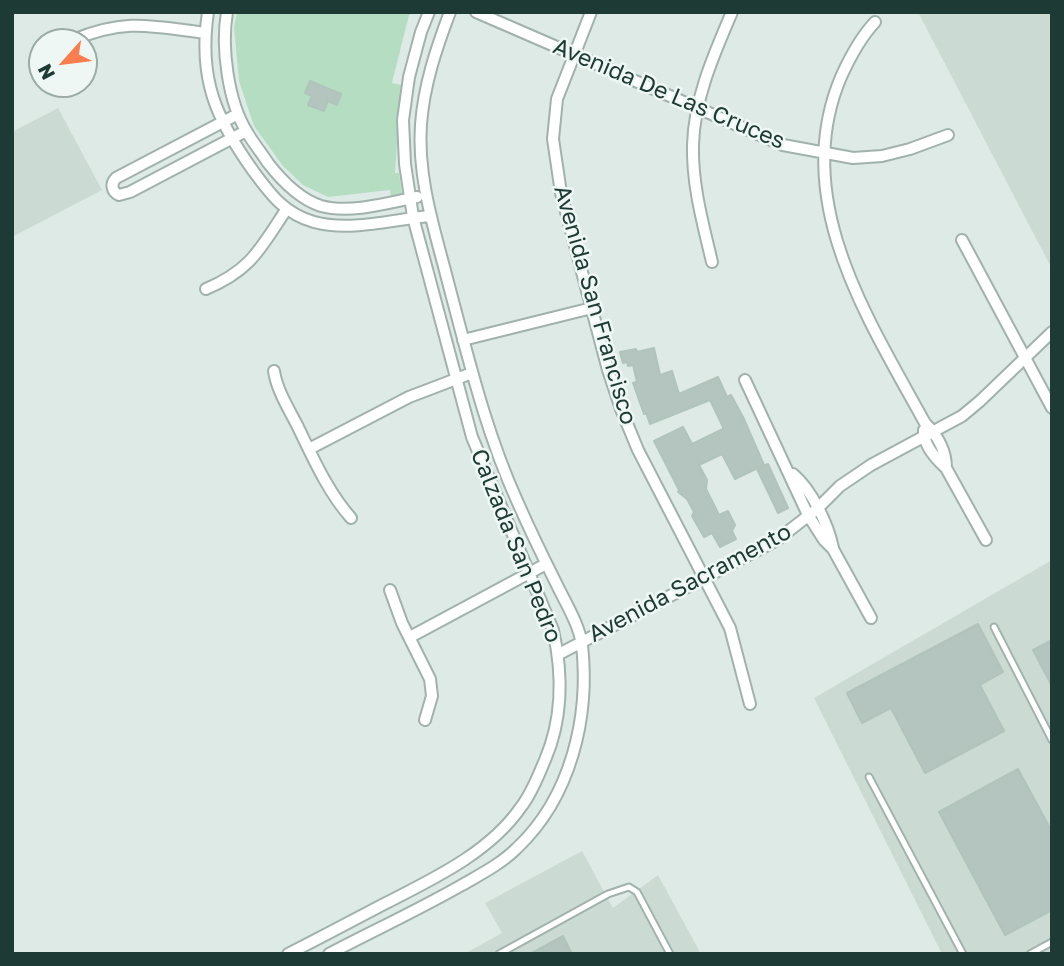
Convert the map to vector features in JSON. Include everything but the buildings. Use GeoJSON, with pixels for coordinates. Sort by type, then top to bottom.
{"type":"FeatureCollection","features":[{"type":"Feature","properties":{"kind":"street"},"geometry":{"type":"LineString","coordinates":[[208,12],[205,58],[210,88],[222,122],[230,139],[268,191],[286,210],[314,222],[340,226],[431,216]]}},
{"type":"Feature","properties":{"kind":"street"},"geometry":{"type":"LineString","coordinates":[[227,12],[225,55],[238,114],[246,131],[274,170],[294,192],[321,206],[348,208],[427,195]]}},
{"type":"Feature","properties":{"kind":"street","name":"Calzada San Pedro"},"geometry":{"type":"LineString","coordinates":[[289,954],[436,877],[467,857],[505,826],[521,808],[535,784],[558,724],[561,686],[559,654],[553,630],[472,437],[455,381],[410,198],[403,120],[409,77],[429,12]]}},
{"type":"Feature","properties":{"kind":"street","name":"Calzada San Pedro"},"geometry":{"type":"LineString","coordinates":[[329,954],[445,894],[498,864],[516,849],[555,798],[566,774],[580,728],[584,689],[581,642],[570,612],[503,468],[472,373],[427,195],[421,126],[426,80],[450,12]]}},
{"type":"Feature","properties":{"kind":"street","name":"Avenida De Las Cruces"},"geometry":{"type":"LineString","coordinates":[[476,12],[783,145],[853,158],[882,156],[948,135]]}},
{"type":"Feature","properties":{"kind":"street","name":"Avenida San Francisco"},"geometry":{"type":"LineString","coordinates":[[591,12],[556,99],[552,139],[561,193],[608,370],[625,419],[638,450],[730,628],[750,704]]}},
{"type":"Feature","properties":{"kind":"street"},"geometry":{"type":"LineString","coordinates":[[712,262],[696,189],[693,145],[698,109],[713,57],[732,12]]}},
{"type":"Feature","properties":{"kind":"street"},"geometry":{"type":"LineString","coordinates":[[875,22],[864,34],[832,99],[824,132],[829,207],[836,239],[860,304],[927,430],[946,457],[946,468],[986,540]]}},
{"type":"Feature","properties":{"kind":"street"},"geometry":{"type":"LineString","coordinates":[[98,30],[125,25],[205,33]]}},
{"type":"Feature","properties":{"kind":"street"},"geometry":{"type":"LineString","coordinates":[[238,114],[116,178],[113,190],[119,195],[130,192],[246,131]]}},
{"type":"Feature","properties":{"kind":"street"},"geometry":{"type":"LineString","coordinates":[[206,289],[243,270],[256,256],[286,210]]}},
{"type":"Feature","properties":{"kind":"street"},"geometry":{"type":"LineString","coordinates":[[962,240],[1052,408]]}},
{"type":"Feature","properties":{"kind":"street"},"geometry":{"type":"LineString","coordinates":[[463,340],[592,308]]}},
{"type":"Feature","properties":{"kind":"street","name":"Avenida Sacramento"},"geometry":{"type":"LineString","coordinates":[[559,654],[777,540],[813,512],[840,486],[871,465],[927,430],[962,415],[1052,332]]}},
{"type":"Feature","properties":{"kind":"street"},"geometry":{"type":"LineString","coordinates":[[274,371],[276,382],[309,449],[332,492],[351,518]]}},
{"type":"Feature","properties":{"kind":"street"},"geometry":{"type":"LineString","coordinates":[[309,449],[409,397],[472,373]]}},
{"type":"Feature","properties":{"kind":"street"},"geometry":{"type":"LineString","coordinates":[[745,380],[790,472],[802,482],[813,512],[831,537],[833,549],[871,618]]}},
{"type":"Feature","properties":{"kind":"street"},"geometry":{"type":"LineString","coordinates":[[410,637],[547,564]]}},
{"type":"Feature","properties":{"kind":"street"},"geometry":{"type":"LineString","coordinates":[[390,590],[396,609],[433,688],[425,720]]}},
{"type":"Feature","properties":{"kind":"street"},"geometry":{"type":"LineString","coordinates":[[436,877],[445,894]]}},
{"type":"Feature","properties":{"kind":"lane"},"geometry":{"type":"LineString","coordinates":[[994,627],[1052,740]]}},
{"type":"Feature","properties":{"kind":"lane"},"geometry":{"type":"LineString","coordinates":[[869,777],[963,954]]}},
{"type":"Feature","properties":{"kind":"lane"},"geometry":{"type":"LineString","coordinates":[[499,954],[608,894],[629,887],[637,892],[670,954]]}},
{"type":"Feature","properties":{"kind":"lane"},"geometry":{"type":"LineString","coordinates":[[1030,954],[1052,942]]}},
{"type":"Feature","properties":{"kind":"shaded area"},"geometry":{"type":"Polygon","coordinates":[[[918,12],[1052,12],[1052,269],[918,12]]]}},
{"type":"Feature","properties":{"kind":"shaded area"},"geometry":{"type":"Polygon","coordinates":[[[58,108],[102,190],[12,237],[12,132],[58,108]]]}},
{"type":"Feature","properties":{"kind":"shaded area"},"geometry":{"type":"Polygon","coordinates":[[[1052,560],[1052,954],[942,954],[814,698],[1052,560]]]}},
{"type":"Feature","properties":{"kind":"shaded area"},"geometry":{"type":"Polygon","coordinates":[[[582,851],[613,908],[658,875],[701,954],[464,954],[502,933],[485,903],[582,851]]]}},
{"type":"Feature","properties":{"kind":"green space"},"geometry":{"type":"Polygon","coordinates":[[[237,12],[414,12],[409,15],[392,83],[401,85],[395,173],[399,173],[402,194],[391,196],[390,190],[328,197],[303,185],[283,166],[254,126],[239,81],[234,27],[237,12]]]}}]}
